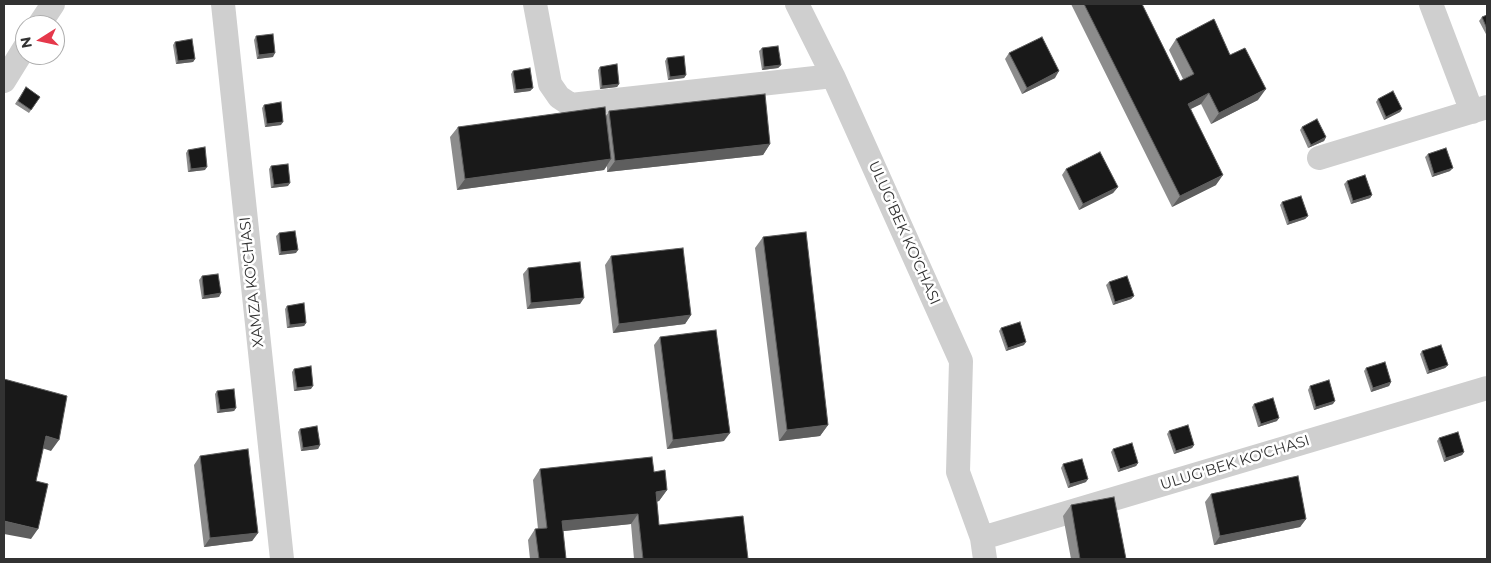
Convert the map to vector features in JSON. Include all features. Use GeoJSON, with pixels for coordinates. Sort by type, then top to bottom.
{"type":"FeatureCollection","features":[{"type":"Feature","properties":{"kind":"street"},"geometry":{"type":"LineString","coordinates":[[46,15],[53,4]]}},
{"type":"Feature","properties":{"kind":"street","name":"XAMZA KO'CHASI"},"geometry":{"type":"LineString","coordinates":[[222,4],[282,559]]}},
{"type":"Feature","properties":{"kind":"street"},"geometry":{"type":"LineString","coordinates":[[535,4],[550,84],[559,97],[572,105],[833,76]]}},
{"type":"Feature","properties":{"kind":"street","name":"ULUG'BEK KO'CHASI"},"geometry":{"type":"LineString","coordinates":[[798,4],[833,76],[961,360],[958,472],[984,549],[1487,388]]}},
{"type":"Feature","properties":{"kind":"street"},"geometry":{"type":"LineString","coordinates":[[1319,158],[1479,109],[1431,4]]}},
{"type":"Feature","properties":{"kind":"street"},"geometry":{"type":"LineString","coordinates":[[4,81],[15,63]]}},
{"type":"Feature","properties":{"kind":"building"},"geometry":{"type":"Polygon","coordinates":[[[1084,4],[1142,4],[1180,81],[1194,74],[1176,39],[1214,19],[1230,55],[1245,48],[1266,89],[1219,113],[1209,93],[1188,104],[1223,175],[1180,196],[1084,4]]]}},
{"type":"Feature","properties":{"kind":"building"},"geometry":{"type":"Polygon","coordinates":[[[1487,15],[1487,29],[1482,17],[1487,15]]]}},
{"type":"Feature","properties":{"kind":"building"},"geometry":{"type":"Polygon","coordinates":[[[273,34],[275,53],[259,55],[256,36],[273,34]]]}},
{"type":"Feature","properties":{"kind":"building"},"geometry":{"type":"Polygon","coordinates":[[[1042,37],[1059,71],[1027,88],[1009,53],[1042,37]]]}},
{"type":"Feature","properties":{"kind":"building"},"geometry":{"type":"Polygon","coordinates":[[[192,39],[195,59],[178,61],[175,42],[192,39]]]}},
{"type":"Feature","properties":{"kind":"building"},"geometry":{"type":"Polygon","coordinates":[[[778,46],[781,65],[764,67],[762,48],[778,46]]]}},
{"type":"Feature","properties":{"kind":"building"},"geometry":{"type":"Polygon","coordinates":[[[684,56],[686,75],[670,77],[667,58],[684,56]]]}},
{"type":"Feature","properties":{"kind":"building"},"geometry":{"type":"Polygon","coordinates":[[[617,64],[619,84],[602,86],[600,67],[617,64]]]}},
{"type":"Feature","properties":{"kind":"building"},"geometry":{"type":"Polygon","coordinates":[[[530,68],[533,88],[516,90],[513,71],[530,68]]]}},
{"type":"Feature","properties":{"kind":"building"},"geometry":{"type":"Polygon","coordinates":[[[26,87],[40,97],[31,110],[18,101],[26,87]]]}},
{"type":"Feature","properties":{"kind":"building"},"geometry":{"type":"Polygon","coordinates":[[[1393,91],[1402,109],[1386,117],[1378,99],[1393,91]]]}},
{"type":"Feature","properties":{"kind":"building"},"geometry":{"type":"Polygon","coordinates":[[[765,94],[770,144],[615,161],[609,111],[765,94]]]}},
{"type":"Feature","properties":{"kind":"building"},"geometry":{"type":"Polygon","coordinates":[[[281,102],[283,122],[267,124],[264,105],[281,102]]]}},
{"type":"Feature","properties":{"kind":"building"},"geometry":{"type":"Polygon","coordinates":[[[605,107],[611,159],[465,179],[458,127],[605,107]]]}},
{"type":"Feature","properties":{"kind":"building"},"geometry":{"type":"Polygon","coordinates":[[[1317,119],[1326,137],[1311,145],[1302,127],[1317,119]]]}},
{"type":"Feature","properties":{"kind":"building"},"geometry":{"type":"Polygon","coordinates":[[[205,147],[207,167],[191,169],[188,150],[205,147]]]}},
{"type":"Feature","properties":{"kind":"building"},"geometry":{"type":"Polygon","coordinates":[[[1446,148],[1453,168],[1434,174],[1428,154],[1446,148]]]}},
{"type":"Feature","properties":{"kind":"building"},"geometry":{"type":"Polygon","coordinates":[[[1100,152],[1118,187],[1083,204],[1066,169],[1100,152]]]}},
{"type":"Feature","properties":{"kind":"building"},"geometry":{"type":"Polygon","coordinates":[[[288,164],[290,183],[274,185],[271,166],[288,164]]]}},
{"type":"Feature","properties":{"kind":"building"},"geometry":{"type":"Polygon","coordinates":[[[1365,175],[1372,195],[1353,201],[1347,181],[1365,175]]]}},
{"type":"Feature","properties":{"kind":"building"},"geometry":{"type":"Polygon","coordinates":[[[1301,196],[1308,216],[1289,222],[1282,202],[1301,196]]]}},
{"type":"Feature","properties":{"kind":"building"},"geometry":{"type":"Polygon","coordinates":[[[295,231],[298,250],[281,252],[279,233],[295,231]]]}},
{"type":"Feature","properties":{"kind":"building"},"geometry":{"type":"Polygon","coordinates":[[[806,232],[828,425],[787,430],[763,237],[806,232]]]}},
{"type":"Feature","properties":{"kind":"building"},"geometry":{"type":"Polygon","coordinates":[[[683,248],[691,315],[619,324],[611,256],[683,248]]]}},
{"type":"Feature","properties":{"kind":"building"},"geometry":{"type":"Polygon","coordinates":[[[580,262],[584,298],[531,303],[528,268],[580,262]]]}},
{"type":"Feature","properties":{"kind":"building"},"geometry":{"type":"Polygon","coordinates":[[[218,274],[221,293],[204,296],[202,276],[218,274]]]}},
{"type":"Feature","properties":{"kind":"building"},"geometry":{"type":"Polygon","coordinates":[[[1127,276],[1134,296],[1115,302],[1109,282],[1127,276]]]}},
{"type":"Feature","properties":{"kind":"building"},"geometry":{"type":"Polygon","coordinates":[[[304,303],[306,323],[290,325],[287,306],[304,303]]]}},
{"type":"Feature","properties":{"kind":"building"},"geometry":{"type":"Polygon","coordinates":[[[1020,322],[1026,342],[1008,348],[1001,328],[1020,322]]]}},
{"type":"Feature","properties":{"kind":"building"},"geometry":{"type":"Polygon","coordinates":[[[716,330],[730,433],[673,440],[660,337],[716,330]]]}},
{"type":"Feature","properties":{"kind":"building"},"geometry":{"type":"Polygon","coordinates":[[[1441,345],[1448,365],[1429,371],[1422,351],[1441,345]]]}},
{"type":"Feature","properties":{"kind":"building"},"geometry":{"type":"Polygon","coordinates":[[[1385,362],[1391,382],[1373,388],[1366,368],[1385,362]]]}},
{"type":"Feature","properties":{"kind":"building"},"geometry":{"type":"Polygon","coordinates":[[[311,366],[313,386],[297,388],[294,369],[311,366]]]}},
{"type":"Feature","properties":{"kind":"building"},"geometry":{"type":"Polygon","coordinates":[[[4,379],[67,396],[59,440],[46,436],[36,481],[48,484],[38,529],[4,521],[4,379]]]}},
{"type":"Feature","properties":{"kind":"building"},"geometry":{"type":"Polygon","coordinates":[[[1329,380],[1335,401],[1316,407],[1310,386],[1329,380]]]}},
{"type":"Feature","properties":{"kind":"building"},"geometry":{"type":"Polygon","coordinates":[[[234,389],[236,408],[220,410],[217,391],[234,389]]]}},
{"type":"Feature","properties":{"kind":"building"},"geometry":{"type":"Polygon","coordinates":[[[1273,398],[1279,418],[1261,424],[1254,404],[1273,398]]]}},
{"type":"Feature","properties":{"kind":"building"},"geometry":{"type":"Polygon","coordinates":[[[1188,425],[1194,445],[1176,451],[1169,431],[1188,425]]]}},
{"type":"Feature","properties":{"kind":"building"},"geometry":{"type":"Polygon","coordinates":[[[317,426],[320,445],[303,448],[300,429],[317,426]]]}},
{"type":"Feature","properties":{"kind":"building"},"geometry":{"type":"Polygon","coordinates":[[[1458,432],[1464,452],[1446,458],[1439,438],[1458,432]]]}},
{"type":"Feature","properties":{"kind":"building"},"geometry":{"type":"Polygon","coordinates":[[[1132,443],[1138,463],[1120,469],[1113,449],[1132,443]]]}},
{"type":"Feature","properties":{"kind":"building"},"geometry":{"type":"Polygon","coordinates":[[[248,449],[258,533],[210,538],[200,456],[248,449]]]}},
{"type":"Feature","properties":{"kind":"building"},"geometry":{"type":"Polygon","coordinates":[[[652,457],[654,472],[665,470],[667,490],[656,492],[659,525],[743,516],[748,559],[643,559],[638,514],[562,521],[566,559],[539,559],[535,529],[547,528],[540,469],[652,457]]]}},
{"type":"Feature","properties":{"kind":"building"},"geometry":{"type":"Polygon","coordinates":[[[1082,459],[1088,479],[1070,484],[1063,464],[1082,459]]]}},
{"type":"Feature","properties":{"kind":"building"},"geometry":{"type":"Polygon","coordinates":[[[1298,476],[1306,519],[1220,536],[1211,494],[1298,476]]]}},
{"type":"Feature","properties":{"kind":"building"},"geometry":{"type":"Polygon","coordinates":[[[1114,497],[1126,559],[1080,559],[1071,505],[1114,497]]]}}]}
